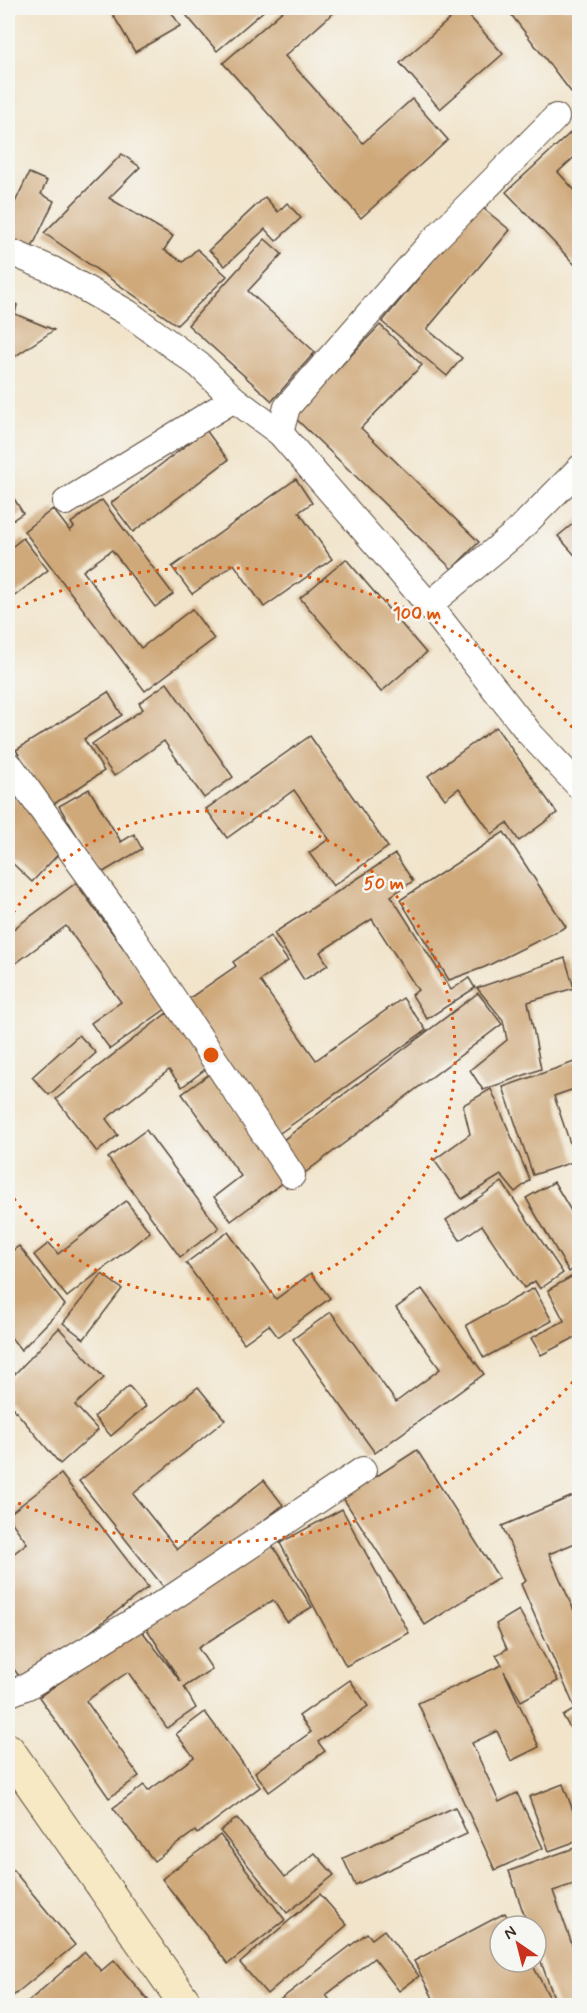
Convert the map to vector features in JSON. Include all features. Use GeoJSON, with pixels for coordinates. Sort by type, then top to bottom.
{"type":"FeatureCollection","features":[{"type":"Feature","properties":{"kind":"main road"},"geometry":{"type":"LineString","coordinates":[[8,1750],[187,2006]]}},
{"type":"Feature","properties":{"kind":"street"},"geometry":{"type":"LineString","coordinates":[[280,433],[287,407],[430,244],[556,117]]}},
{"type":"Feature","properties":{"kind":"street"},"geometry":{"type":"LineString","coordinates":[[8,251],[53,270],[128,313],[199,365],[234,399],[280,433],[429,605],[530,734],[579,787]]}},
{"type":"Feature","properties":{"kind":"street"},"geometry":{"type":"LineString","coordinates":[[66,502],[234,399]]}},
{"type":"Feature","properties":{"kind":"street"},"geometry":{"type":"LineString","coordinates":[[429,605],[518,531],[579,468]]}},
{"type":"Feature","properties":{"kind":"street"},"geometry":{"type":"LineString","coordinates":[[8,765],[116,913],[292,1176]]}},
{"type":"Feature","properties":{"kind":"street"},"geometry":{"type":"LineString","coordinates":[[8,1694],[28,1686],[176,1595],[363,1470]]}},
{"type":"Feature","properties":{"kind":"building"},"geometry":{"type":"Polygon","coordinates":[[[109,8],[169,8],[180,26],[135,52],[109,8]]]}},
{"type":"Feature","properties":{"kind":"building"},"geometry":{"type":"Polygon","coordinates":[[[197,8],[267,8],[217,51],[187,16],[197,8]]]}},
{"type":"Feature","properties":{"kind":"building"},"geometry":{"type":"Polygon","coordinates":[[[286,8],[339,8],[285,56],[363,143],[412,99],[448,140],[361,218],[223,63],[286,8]]]}},
{"type":"Feature","properties":{"kind":"building"},"geometry":{"type":"Polygon","coordinates":[[[462,8],[503,54],[440,109],[400,63],[462,8]]]}},
{"type":"Feature","properties":{"kind":"building"},"geometry":{"type":"Polygon","coordinates":[[[506,8],[580,8],[580,94],[575,97],[506,8]]]}},
{"type":"Feature","properties":{"kind":"building"},"geometry":{"type":"Polygon","coordinates":[[[580,124],[580,152],[558,172],[580,196],[580,270],[506,192],[580,124]]]}},
{"type":"Feature","properties":{"kind":"building"},"geometry":{"type":"Polygon","coordinates":[[[122,154],[140,167],[109,198],[173,236],[164,250],[183,262],[197,249],[227,276],[177,325],[44,233],[122,154]]]}},
{"type":"Feature","properties":{"kind":"building"},"geometry":{"type":"Polygon","coordinates":[[[29,173],[47,181],[41,194],[54,201],[29,254],[8,244],[8,212],[10,213],[29,173]]]}},
{"type":"Feature","properties":{"kind":"building"},"geometry":{"type":"Polygon","coordinates":[[[265,197],[278,212],[287,203],[301,218],[276,241],[265,229],[225,266],[209,250],[265,197]]]}},
{"type":"Feature","properties":{"kind":"building"},"geometry":{"type":"Polygon","coordinates":[[[479,205],[510,230],[427,329],[462,358],[447,376],[382,322],[479,205]]]}},
{"type":"Feature","properties":{"kind":"building"},"geometry":{"type":"Polygon","coordinates":[[[265,239],[282,254],[248,291],[315,352],[272,401],[188,325],[265,239]]]}},
{"type":"Feature","properties":{"kind":"building"},"geometry":{"type":"Polygon","coordinates":[[[8,300],[17,305],[15,314],[54,330],[8,361],[8,300]]]}},
{"type":"Feature","properties":{"kind":"building"},"geometry":{"type":"Polygon","coordinates":[[[380,325],[422,365],[361,428],[479,542],[452,569],[293,416],[380,325]]]}},
{"type":"Feature","properties":{"kind":"building"},"geometry":{"type":"Polygon","coordinates":[[[206,430],[228,460],[133,532],[111,503],[206,430]]]}},
{"type":"Feature","properties":{"kind":"building"},"geometry":{"type":"Polygon","coordinates":[[[296,479],[312,503],[299,512],[332,559],[264,607],[234,564],[192,594],[172,567],[296,479]]]}},
{"type":"Feature","properties":{"kind":"building"},"geometry":{"type":"Polygon","coordinates":[[[8,489],[23,513],[8,523],[8,489]]]}},
{"type":"Feature","properties":{"kind":"building"},"geometry":{"type":"Polygon","coordinates":[[[102,500],[173,594],[155,607],[112,550],[83,571],[141,648],[192,609],[214,639],[145,691],[24,531],[53,509],[70,531],[74,527],[71,523],[102,500]]]}},
{"type":"Feature","properties":{"kind":"building"},"geometry":{"type":"Polygon","coordinates":[[[580,518],[580,561],[558,536],[580,518]]]}},
{"type":"Feature","properties":{"kind":"building"},"geometry":{"type":"Polygon","coordinates":[[[23,538],[48,570],[8,601],[8,550],[23,538]]]}},
{"type":"Feature","properties":{"kind":"building"},"geometry":{"type":"Polygon","coordinates":[[[346,559],[426,653],[381,692],[300,598],[346,559]]]}},
{"type":"Feature","properties":{"kind":"building"},"geometry":{"type":"Polygon","coordinates":[[[167,683],[233,777],[204,798],[164,741],[114,776],[92,744],[143,709],[139,703],[167,683]]]}},
{"type":"Feature","properties":{"kind":"building"},"geometry":{"type":"Polygon","coordinates":[[[108,692],[122,715],[84,739],[104,771],[51,806],[16,750],[108,692]]]}},
{"type":"Feature","properties":{"kind":"building"},"geometry":{"type":"Polygon","coordinates":[[[496,727],[557,813],[519,841],[507,823],[492,834],[459,788],[445,799],[428,776],[496,727]]]}},
{"type":"Feature","properties":{"kind":"building"},"geometry":{"type":"Polygon","coordinates":[[[310,736],[388,847],[333,886],[309,853],[329,839],[294,790],[227,838],[206,809],[310,736]]]}},
{"type":"Feature","properties":{"kind":"building"},"geometry":{"type":"Polygon","coordinates":[[[89,789],[121,842],[134,834],[142,849],[100,874],[59,806],[89,789]]]}},
{"type":"Feature","properties":{"kind":"building"},"geometry":{"type":"Polygon","coordinates":[[[8,790],[66,846],[32,882],[8,859],[8,790]]]}},
{"type":"Feature","properties":{"kind":"building"},"geometry":{"type":"Polygon","coordinates":[[[504,832],[566,927],[485,967],[449,980],[400,900],[504,832]]]}},
{"type":"Feature","properties":{"kind":"building"},"geometry":{"type":"Polygon","coordinates":[[[395,854],[413,881],[391,896],[451,990],[469,978],[475,988],[427,1019],[412,995],[418,990],[372,919],[320,952],[328,965],[304,980],[274,933],[395,854]]]}},
{"type":"Feature","properties":{"kind":"building"},"geometry":{"type":"Polygon","coordinates":[[[76,883],[167,1008],[110,1049],[91,1023],[121,1002],[66,926],[8,969],[8,933],[76,883]]]}},
{"type":"Feature","properties":{"kind":"building"},"geometry":{"type":"Polygon","coordinates":[[[270,936],[288,961],[260,981],[316,1060],[403,998],[426,1030],[277,1135],[184,1002],[236,966],[233,962],[270,936]]]}},
{"type":"Feature","properties":{"kind":"building"},"geometry":{"type":"Polygon","coordinates":[[[565,958],[574,988],[528,1002],[541,1069],[483,1090],[470,1070],[507,1040],[503,1020],[477,988],[565,958]]]}},
{"type":"Feature","properties":{"kind":"building"},"geometry":{"type":"Polygon","coordinates":[[[478,993],[502,1024],[302,1175],[278,1144],[478,993]]]}},
{"type":"Feature","properties":{"kind":"building"},"geometry":{"type":"Polygon","coordinates":[[[167,1013],[208,1067],[182,1087],[169,1070],[106,1119],[118,1135],[97,1152],[56,1099],[167,1013]]]}},
{"type":"Feature","properties":{"kind":"building"},"geometry":{"type":"Polygon","coordinates":[[[79,1035],[96,1053],[49,1095],[32,1077],[79,1035]]]}},
{"type":"Feature","properties":{"kind":"building"},"geometry":{"type":"Polygon","coordinates":[[[580,1060],[580,1087],[554,1096],[576,1161],[533,1175],[503,1087],[580,1060]]]}},
{"type":"Feature","properties":{"kind":"building"},"geometry":{"type":"Polygon","coordinates":[[[211,1073],[288,1179],[231,1221],[214,1197],[241,1176],[182,1094],[211,1073]]]}},
{"type":"Feature","properties":{"kind":"building"},"geometry":{"type":"Polygon","coordinates":[[[491,1089],[530,1180],[515,1192],[501,1175],[462,1199],[434,1160],[470,1134],[463,1105],[491,1089]]]}},
{"type":"Feature","properties":{"kind":"building"},"geometry":{"type":"Polygon","coordinates":[[[146,1130],[219,1228],[180,1257],[108,1158],[146,1130]]]}},
{"type":"Feature","properties":{"kind":"building"},"geometry":{"type":"Polygon","coordinates":[[[502,1182],[563,1273],[540,1289],[535,1281],[524,1288],[482,1225],[460,1240],[446,1220],[502,1182]]]}},
{"type":"Feature","properties":{"kind":"building"},"geometry":{"type":"Polygon","coordinates":[[[554,1182],[580,1226],[580,1265],[569,1272],[526,1198],[554,1182]]]}},
{"type":"Feature","properties":{"kind":"building"},"geometry":{"type":"Polygon","coordinates":[[[126,1201],[150,1232],[67,1297],[34,1255],[49,1243],[58,1254],[126,1201]]]}},
{"type":"Feature","properties":{"kind":"building"},"geometry":{"type":"Polygon","coordinates":[[[228,1232],[276,1299],[311,1273],[330,1298],[278,1337],[269,1325],[244,1343],[186,1263],[228,1232]]]}},
{"type":"Feature","properties":{"kind":"building"},"geometry":{"type":"Polygon","coordinates":[[[19,1246],[65,1305],[21,1350],[8,1334],[8,1254],[19,1246]]]}},
{"type":"Feature","properties":{"kind":"building"},"geometry":{"type":"Polygon","coordinates":[[[578,1273],[580,1335],[541,1355],[531,1338],[564,1321],[548,1290],[578,1273]]]}},
{"type":"Feature","properties":{"kind":"building"},"geometry":{"type":"Polygon","coordinates":[[[102,1274],[122,1289],[84,1339],[63,1323],[102,1274]]]}},
{"type":"Feature","properties":{"kind":"building"},"geometry":{"type":"Polygon","coordinates":[[[534,1288],[552,1321],[484,1358],[466,1325],[534,1288]]]}},
{"type":"Feature","properties":{"kind":"building"},"geometry":{"type":"Polygon","coordinates":[[[422,1289],[484,1374],[375,1453],[293,1339],[331,1312],[396,1402],[440,1369],[396,1308],[422,1289]]]}},
{"type":"Feature","properties":{"kind":"building"},"geometry":{"type":"Polygon","coordinates":[[[59,1328],[104,1378],[75,1405],[98,1430],[60,1464],[8,1402],[8,1381],[59,1328]]]}},
{"type":"Feature","properties":{"kind":"building"},"geometry":{"type":"Polygon","coordinates":[[[129,1386],[146,1406],[111,1436],[94,1417],[129,1386]]]}},
{"type":"Feature","properties":{"kind":"building"},"geometry":{"type":"Polygon","coordinates":[[[198,1387],[225,1420],[133,1494],[177,1549],[264,1480],[283,1505],[170,1595],[79,1481],[198,1387]]]}},
{"type":"Feature","properties":{"kind":"building"},"geometry":{"type":"Polygon","coordinates":[[[417,1450],[499,1578],[425,1625],[343,1498],[417,1450]]]}},
{"type":"Feature","properties":{"kind":"building"},"geometry":{"type":"Polygon","coordinates":[[[61,1474],[148,1587],[24,1683],[8,1661],[8,1558],[27,1543],[8,1515],[61,1474]]]}},
{"type":"Feature","properties":{"kind":"building"},"geometry":{"type":"Polygon","coordinates":[[[580,1493],[580,1541],[549,1554],[580,1624],[580,1703],[574,1706],[521,1584],[526,1581],[502,1526],[580,1493]]]}},
{"type":"Feature","properties":{"kind":"building"},"geometry":{"type":"Polygon","coordinates":[[[342,1509],[409,1633],[346,1666],[280,1543],[342,1509]]]}},
{"type":"Feature","properties":{"kind":"building"},"geometry":{"type":"Polygon","coordinates":[[[272,1545],[312,1607],[287,1622],[273,1600],[198,1648],[212,1669],[184,1687],[196,1708],[167,1728],[128,1672],[86,1701],[139,1776],[109,1798],[39,1697],[139,1627],[181,1682],[145,1626],[272,1545]]]}},
{"type":"Feature","properties":{"kind":"building"},"geometry":{"type":"Polygon","coordinates":[[[519,1610],[558,1681],[521,1701],[504,1671],[539,1747],[511,1761],[497,1731],[472,1743],[499,1802],[517,1793],[543,1848],[495,1870],[418,1703],[502,1665],[496,1655],[507,1649],[496,1624],[519,1610]]]}},
{"type":"Feature","properties":{"kind":"building"},"geometry":{"type":"Polygon","coordinates":[[[350,1680],[368,1706],[318,1742],[325,1751],[269,1792],[255,1772],[311,1732],[299,1716],[350,1680]]]}},
{"type":"Feature","properties":{"kind":"building"},"geometry":{"type":"Polygon","coordinates":[[[580,1706],[580,1745],[563,1716],[580,1706]]]}},
{"type":"Feature","properties":{"kind":"building"},"geometry":{"type":"Polygon","coordinates":[[[205,1712],[260,1787],[197,1834],[195,1831],[154,1861],[113,1808],[144,1785],[148,1791],[194,1757],[176,1734],[205,1712]]]}},
{"type":"Feature","properties":{"kind":"building"},"geometry":{"type":"Polygon","coordinates":[[[563,1784],[577,1821],[580,1820],[580,1840],[549,1851],[529,1797],[563,1784]]]}},
{"type":"Feature","properties":{"kind":"building"},"geometry":{"type":"Polygon","coordinates":[[[455,1807],[467,1834],[355,1885],[343,1858],[455,1807]]]}},
{"type":"Feature","properties":{"kind":"building"},"geometry":{"type":"Polygon","coordinates":[[[237,1818],[285,1877],[315,1853],[334,1875],[287,1913],[220,1831],[237,1818]]]}},
{"type":"Feature","properties":{"kind":"building"},"geometry":{"type":"Polygon","coordinates":[[[220,1835],[285,1920],[228,1964],[162,1879],[220,1835]]]}},
{"type":"Feature","properties":{"kind":"building"},"geometry":{"type":"Polygon","coordinates":[[[580,1846],[580,1882],[553,1891],[578,1961],[580,1961],[580,2006],[557,2006],[545,1974],[548,1974],[548,1914],[524,1914],[509,1871],[580,1846]]]}},
{"type":"Feature","properties":{"kind":"building"},"geometry":{"type":"Polygon","coordinates":[[[8,1864],[75,1945],[8,2000],[8,1864]]]}},
{"type":"Feature","properties":{"kind":"building"},"geometry":{"type":"Polygon","coordinates":[[[320,1894],[347,1925],[267,1994],[240,1963],[320,1894]]]}},
{"type":"Feature","properties":{"kind":"building"},"geometry":{"type":"Polygon","coordinates":[[[488,1922],[488,1974],[537,1974],[554,2006],[437,2006],[414,1961],[488,1922]]]}},
{"type":"Feature","properties":{"kind":"building"},"geometry":{"type":"Polygon","coordinates":[[[384,1930],[419,1976],[399,1991],[374,1958],[326,1995],[334,2006],[272,2006],[367,1933],[372,1939],[384,1930]]]}},
{"type":"Feature","properties":{"kind":"building"},"geometry":{"type":"Polygon","coordinates":[[[85,1952],[101,1971],[114,1960],[153,2006],[23,2006],[85,1952]]]}}]}
